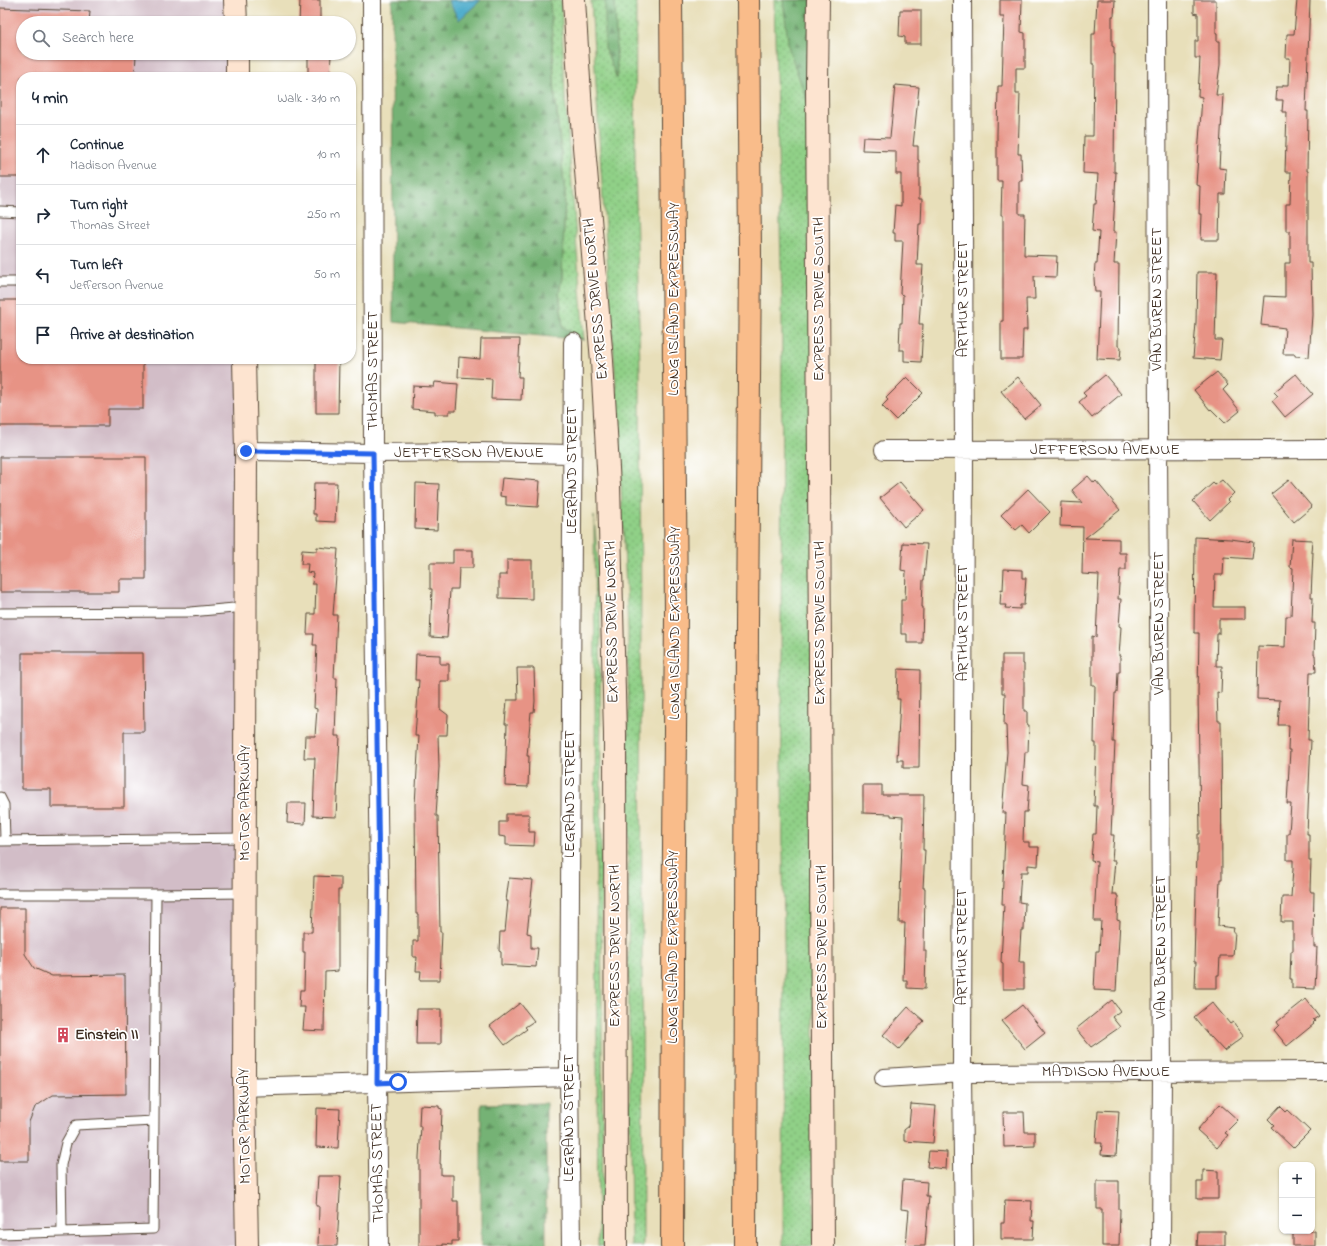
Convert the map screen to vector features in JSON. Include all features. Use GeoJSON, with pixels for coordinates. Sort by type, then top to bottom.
{"type":"FeatureCollection","features":[{"type":"Feature","properties":{"kind":"highway","name":"LONG ISLAND EXPRESSWAY"},"geometry":{"type":"LineString","coordinates":[[671,0],[676,614],[672,1246]]}},
{"type":"Feature","properties":{"kind":"highway"},"geometry":{"type":"LineString","coordinates":[[745,1246],[750,262],[748,0]]}},
{"type":"Feature","properties":{"kind":"main road"},"geometry":{"type":"LineString","coordinates":[[235,0],[236,16]]}},
{"type":"Feature","properties":{"kind":"main road","name":"EXPRESS DRIVE NORTH"},"geometry":{"type":"LineString","coordinates":[[574,0],[585,172],[602,361],[610,533],[614,734],[616,1246]]}},
{"type":"Feature","properties":{"kind":"main road","name":"EXPRESS DRIVE SOUTH"},"geometry":{"type":"LineString","coordinates":[[818,0],[817,89],[823,1246]]}},
{"type":"Feature","properties":{"kind":"main road"},"geometry":{"type":"LineString","coordinates":[[237,60],[237,72]]}},
{"type":"Feature","properties":{"kind":"main road","name":"MOTOR PARKWAY"},"geometry":{"type":"LineString","coordinates":[[244,364],[246,451],[244,1087],[247,1246]]}},
{"type":"Feature","properties":{"kind":"street","name":"THOMAS STREET"},"geometry":{"type":"LineString","coordinates":[[372,0],[373,453],[379,882],[377,1083],[379,1246]]}},
{"type":"Feature","properties":{"kind":"street","name":"ARTHUR STREET"},"geometry":{"type":"LineString","coordinates":[[962,0],[964,450],[962,1073],[964,1246]]}},
{"type":"Feature","properties":{"kind":"street","name":"VAN BUREN STREET"},"geometry":{"type":"LineString","coordinates":[[1157,0],[1162,1072],[1161,1246]]}},
{"type":"Feature","properties":{"kind":"street","name":"LEGRAND STREET"},"geometry":{"type":"LineString","coordinates":[[570,1246],[569,1077],[571,454],[573,342]]}},
{"type":"Feature","properties":{"kind":"street","name":"JEFFERSON AVENUE"},"geometry":{"type":"LineString","coordinates":[[884,450],[1327,449]]}},
{"type":"Feature","properties":{"kind":"street","name":"JEFFERSON AVENUE"},"geometry":{"type":"LineString","coordinates":[[246,451],[571,454]]}},
{"type":"Feature","properties":{"kind":"street","name":"MADISON AVENUE"},"geometry":{"type":"LineString","coordinates":[[884,1078],[962,1073],[1327,1071]]}},
{"type":"Feature","properties":{"kind":"street"},"geometry":{"type":"LineString","coordinates":[[244,1087],[569,1077]]}},
{"type":"Feature","properties":{"kind":"lane"},"geometry":{"type":"LineString","coordinates":[[0,211],[16,212]]}},
{"type":"Feature","properties":{"kind":"lane"},"geometry":{"type":"LineString","coordinates":[[0,282],[16,282]]}},
{"type":"Feature","properties":{"kind":"lane"},"geometry":{"type":"LineString","coordinates":[[0,613],[190,612],[245,607]]}},
{"type":"Feature","properties":{"kind":"lane"},"geometry":{"type":"LineString","coordinates":[[0,797],[4,805],[2,841],[245,838]]}},
{"type":"Feature","properties":{"kind":"lane"},"geometry":{"type":"LineString","coordinates":[[0,894],[245,893]]}},
{"type":"Feature","properties":{"kind":"lane"},"geometry":{"type":"LineString","coordinates":[[0,1234],[153,1229],[156,894]]}},
{"type":"Feature","properties":{"kind":"lane"},"geometry":{"type":"LineString","coordinates":[[62,1232],[61,1165],[66,1143],[76,1125],[154,1121]]}},
{"type":"Feature","properties":{"kind":"shaded area"},"geometry":{"type":"Polygon","coordinates":[[[0,0],[236,0],[236,16],[16,16],[16,60],[237,60],[237,72],[16,72],[16,364],[241,364],[253,1246],[0,1246],[0,0]]]}},
{"type":"Feature","properties":{"kind":"green space"},"geometry":{"type":"Polygon","coordinates":[[[392,0],[550,0],[555,95],[565,193],[562,278],[559,292],[563,327],[584,340],[393,322],[392,0]]]}},
{"type":"Feature","properties":{"kind":"green space"},"geometry":{"type":"Polygon","coordinates":[[[550,0],[561,0],[565,96],[584,340],[563,327],[559,292],[562,278],[565,193],[555,95],[550,0]]]}},
{"type":"Feature","properties":{"kind":"green space"},"geometry":{"type":"Polygon","coordinates":[[[591,0],[636,0],[635,157],[640,370],[643,1246],[631,1246],[628,909],[628,630],[617,400],[591,0]]]}},
{"type":"Feature","properties":{"kind":"green space"},"geometry":{"type":"Polygon","coordinates":[[[605,0],[615,0],[617,79],[605,48],[605,0]]]}},
{"type":"Feature","properties":{"kind":"green space"},"geometry":{"type":"Polygon","coordinates":[[[774,0],[814,0],[814,1246],[783,1246],[784,944],[781,677],[782,301],[774,0]]]}},
{"type":"Feature","properties":{"kind":"green space"},"geometry":{"type":"Polygon","coordinates":[[[783,0],[811,0],[808,104],[789,49],[783,0]]]}},
{"type":"Feature","properties":{"kind":"green space"},"geometry":{"type":"Polygon","coordinates":[[[594,516],[600,589],[603,1246],[598,1246],[594,516]]]}},
{"type":"Feature","properties":{"kind":"green space"},"geometry":{"type":"Polygon","coordinates":[[[546,1103],[546,1246],[481,1246],[481,1104],[546,1103]]]}},
{"type":"Feature","properties":{"kind":"water"},"geometry":{"type":"Polygon","coordinates":[[[448,0],[481,0],[459,20],[448,0]]]}},
{"type":"Feature","properties":{"kind":"building"},"geometry":{"type":"Polygon","coordinates":[[[300,0],[320,0],[320,16],[299,16],[300,0]]]}},
{"type":"Feature","properties":{"kind":"building"},"geometry":{"type":"Polygon","coordinates":[[[1000,0],[1022,0],[1021,32],[1025,33],[1025,68],[1016,68],[1016,94],[1020,94],[1018,154],[1021,154],[1022,181],[1019,181],[1019,214],[1025,214],[1024,255],[1057,256],[1056,277],[1034,276],[1035,299],[1026,299],[1027,330],[1023,330],[1022,359],[1001,359],[1001,321],[1003,321],[1003,215],[1001,215],[1002,181],[997,181],[997,134],[998,86],[1002,86],[1004,17],[1000,17],[1000,0]]]}},
{"type":"Feature","properties":{"kind":"building"},"geometry":{"type":"Polygon","coordinates":[[[1097,0],[1115,0],[1114,16],[1112,16],[1112,46],[1114,47],[1115,54],[1114,172],[1116,172],[1113,232],[1116,232],[1114,264],[1119,264],[1118,346],[1121,347],[1120,360],[1097,359],[1100,292],[1095,292],[1094,278],[1095,264],[1097,264],[1099,232],[1092,231],[1098,174],[1083,173],[1084,136],[1093,136],[1094,64],[1092,64],[1092,34],[1095,34],[1097,0]]]}},
{"type":"Feature","properties":{"kind":"building"},"geometry":{"type":"Polygon","coordinates":[[[1194,0],[1216,0],[1216,33],[1217,41],[1220,41],[1220,65],[1216,95],[1223,95],[1219,168],[1226,169],[1225,194],[1220,194],[1219,240],[1201,240],[1202,214],[1199,214],[1200,186],[1196,185],[1202,97],[1198,96],[1200,58],[1195,58],[1195,41],[1198,41],[1198,14],[1194,13],[1194,0]]]}},
{"type":"Feature","properties":{"kind":"building"},"geometry":{"type":"Polygon","coordinates":[[[1297,0],[1310,0],[1306,111],[1308,111],[1308,263],[1311,263],[1312,315],[1309,357],[1295,356],[1295,354],[1283,354],[1285,328],[1261,325],[1264,296],[1285,297],[1285,263],[1290,263],[1290,231],[1286,231],[1286,204],[1290,204],[1291,172],[1285,172],[1287,112],[1282,112],[1283,100],[1276,100],[1277,87],[1289,85],[1290,58],[1286,58],[1287,34],[1294,34],[1297,0]]]}},
{"type":"Feature","properties":{"kind":"building"},"geometry":{"type":"Polygon","coordinates":[[[0,8],[90,11],[90,16],[16,16],[16,60],[136,60],[135,72],[16,72],[16,177],[0,177],[0,8]]]}},
{"type":"Feature","properties":{"kind":"building"},"geometry":{"type":"Polygon","coordinates":[[[900,10],[921,10],[921,44],[905,44],[905,37],[899,36],[900,10]]]}},
{"type":"Feature","properties":{"kind":"building"},"geometry":{"type":"Polygon","coordinates":[[[308,60],[331,60],[330,72],[308,72],[308,60]]]}},
{"type":"Feature","properties":{"kind":"building"},"geometry":{"type":"Polygon","coordinates":[[[895,85],[919,87],[913,146],[918,146],[919,199],[922,199],[917,265],[923,265],[919,324],[923,324],[921,362],[904,361],[904,350],[899,350],[900,323],[902,323],[903,295],[900,294],[903,241],[895,241],[895,233],[893,233],[895,205],[901,206],[901,174],[896,174],[896,151],[862,150],[863,137],[890,138],[895,85]]]}},
{"type":"Feature","properties":{"kind":"building"},"geometry":{"type":"Polygon","coordinates":[[[1197,272],[1217,272],[1215,340],[1222,340],[1220,360],[1193,358],[1196,323],[1197,272]]]}},
{"type":"Feature","properties":{"kind":"building"},"geometry":{"type":"Polygon","coordinates":[[[0,300],[16,300],[16,364],[143,364],[143,409],[108,409],[108,426],[0,426],[0,300]]]}},
{"type":"Feature","properties":{"kind":"building"},"geometry":{"type":"Polygon","coordinates":[[[481,339],[520,339],[518,377],[522,377],[521,400],[491,399],[492,379],[458,377],[459,357],[480,359],[481,339]]]}},
{"type":"Feature","properties":{"kind":"building"},"geometry":{"type":"Polygon","coordinates":[[[316,364],[339,364],[338,413],[316,413],[316,364]]]}},
{"type":"Feature","properties":{"kind":"building"},"geometry":{"type":"Polygon","coordinates":[[[1217,372],[1228,385],[1223,390],[1240,411],[1225,423],[1211,409],[1210,410],[1194,390],[1217,372]]]}},
{"type":"Feature","properties":{"kind":"building"},"geometry":{"type":"Polygon","coordinates":[[[1296,374],[1313,394],[1285,417],[1272,401],[1278,396],[1274,392],[1296,374]]]}},
{"type":"Feature","properties":{"kind":"building"},"geometry":{"type":"Polygon","coordinates":[[[1105,375],[1121,394],[1092,418],[1079,402],[1086,396],[1083,393],[1105,375]]]}},
{"type":"Feature","properties":{"kind":"building"},"geometry":{"type":"Polygon","coordinates":[[[907,377],[923,393],[896,420],[882,406],[888,400],[886,398],[907,377]]]}},
{"type":"Feature","properties":{"kind":"building"},"geometry":{"type":"Polygon","coordinates":[[[1018,377],[1041,405],[1024,419],[1001,391],[1018,377]]]}},
{"type":"Feature","properties":{"kind":"building"},"geometry":{"type":"Polygon","coordinates":[[[435,382],[458,384],[456,411],[449,411],[449,414],[435,414],[435,411],[412,409],[413,386],[434,387],[435,382]]]}},
{"type":"Feature","properties":{"kind":"building"},"geometry":{"type":"Polygon","coordinates":[[[0,457],[146,457],[146,579],[119,579],[119,592],[0,592],[0,457]]]}},
{"type":"Feature","properties":{"kind":"building"},"geometry":{"type":"Polygon","coordinates":[[[1088,476],[1094,483],[1096,481],[1120,510],[1085,538],[1119,539],[1119,553],[1126,553],[1126,570],[1120,570],[1118,599],[1121,599],[1119,626],[1121,627],[1119,656],[1120,672],[1118,672],[1117,693],[1115,693],[1113,742],[1115,742],[1111,835],[1114,835],[1112,861],[1115,861],[1112,894],[1117,894],[1118,896],[1117,920],[1120,921],[1116,991],[1094,990],[1096,951],[1099,951],[1101,921],[1094,921],[1097,862],[1091,861],[1093,834],[1096,834],[1097,806],[1094,806],[1096,743],[1094,743],[1095,685],[1092,685],[1092,636],[1096,637],[1099,575],[1082,574],[1083,527],[1060,526],[1061,502],[1082,503],[1072,490],[1088,476]]]}},
{"type":"Feature","properties":{"kind":"building"},"geometry":{"type":"Polygon","coordinates":[[[502,478],[540,481],[538,507],[506,505],[506,497],[500,496],[502,478]]]}},
{"type":"Feature","properties":{"kind":"building"},"geometry":{"type":"Polygon","coordinates":[[[1222,480],[1234,493],[1227,500],[1229,502],[1210,520],[1193,501],[1213,483],[1215,485],[1222,480]]]}},
{"type":"Feature","properties":{"kind":"building"},"geometry":{"type":"Polygon","coordinates":[[[1289,480],[1312,507],[1294,522],[1271,494],[1289,480]]]}},
{"type":"Feature","properties":{"kind":"building"},"geometry":{"type":"Polygon","coordinates":[[[900,482],[924,510],[904,527],[880,498],[900,482]]]}},
{"type":"Feature","properties":{"kind":"building"},"geometry":{"type":"Polygon","coordinates":[[[314,483],[337,483],[335,522],[316,521],[316,514],[313,514],[314,483]]]}},
{"type":"Feature","properties":{"kind":"building"},"geometry":{"type":"Polygon","coordinates":[[[416,483],[439,484],[437,530],[415,529],[416,483]]]}},
{"type":"Feature","properties":{"kind":"building"},"geometry":{"type":"Polygon","coordinates":[[[1028,489],[1050,512],[1029,533],[1022,525],[1016,530],[1001,515],[1028,489]]]}},
{"type":"Feature","properties":{"kind":"building"},"geometry":{"type":"Polygon","coordinates":[[[1195,537],[1254,542],[1252,559],[1224,557],[1223,575],[1215,575],[1214,607],[1245,607],[1245,619],[1219,619],[1219,634],[1217,634],[1216,666],[1222,666],[1221,693],[1217,692],[1218,721],[1221,721],[1222,879],[1220,879],[1218,926],[1234,928],[1233,932],[1235,932],[1233,956],[1220,956],[1219,975],[1217,975],[1217,988],[1195,988],[1196,962],[1194,962],[1197,854],[1198,834],[1200,834],[1198,692],[1199,633],[1194,633],[1195,537]]]}},
{"type":"Feature","properties":{"kind":"building"},"geometry":{"type":"Polygon","coordinates":[[[1292,539],[1312,540],[1311,552],[1313,552],[1311,597],[1313,597],[1312,623],[1315,623],[1314,655],[1316,672],[1310,672],[1308,740],[1311,740],[1307,834],[1309,834],[1309,860],[1311,860],[1310,890],[1311,892],[1314,892],[1313,939],[1314,947],[1317,947],[1315,989],[1292,988],[1292,979],[1290,979],[1291,951],[1293,951],[1293,922],[1281,922],[1282,897],[1291,897],[1293,869],[1293,860],[1287,860],[1287,833],[1289,833],[1291,804],[1287,804],[1290,750],[1288,750],[1289,725],[1278,725],[1280,700],[1257,699],[1258,646],[1285,647],[1286,616],[1291,616],[1293,568],[1290,567],[1292,539]]]}},
{"type":"Feature","properties":{"kind":"building"},"geometry":{"type":"Polygon","coordinates":[[[903,543],[927,544],[923,580],[922,643],[907,643],[907,634],[901,634],[901,600],[905,600],[906,571],[901,570],[903,543]]]}},
{"type":"Feature","properties":{"kind":"building"},"geometry":{"type":"Polygon","coordinates":[[[317,547],[338,549],[333,615],[337,615],[334,678],[337,678],[335,736],[340,736],[336,817],[313,816],[315,758],[304,758],[305,736],[315,736],[317,709],[314,708],[317,645],[313,645],[314,634],[307,634],[308,614],[315,614],[316,584],[312,584],[313,573],[307,572],[308,564],[301,564],[302,550],[317,551],[317,547]]]}},
{"type":"Feature","properties":{"kind":"building"},"geometry":{"type":"Polygon","coordinates":[[[453,550],[473,550],[473,568],[459,568],[458,589],[450,589],[447,638],[430,637],[432,589],[430,589],[430,563],[453,563],[453,550]]]}},
{"type":"Feature","properties":{"kind":"building"},"geometry":{"type":"Polygon","coordinates":[[[507,560],[532,560],[532,599],[499,598],[499,575],[507,575],[507,560]]]}},
{"type":"Feature","properties":{"kind":"building"},"geometry":{"type":"Polygon","coordinates":[[[1004,569],[1022,570],[1022,578],[1026,578],[1024,605],[1020,605],[1020,609],[1005,608],[1006,605],[1000,605],[1001,589],[1003,590],[1004,569]]]}},
{"type":"Feature","properties":{"kind":"building"},"geometry":{"type":"Polygon","coordinates":[[[22,653],[143,653],[144,732],[124,732],[124,807],[51,807],[51,789],[22,789],[22,653]]]}},
{"type":"Feature","properties":{"kind":"building"},"geometry":{"type":"Polygon","coordinates":[[[416,654],[440,655],[440,664],[449,664],[449,681],[440,681],[440,709],[448,715],[447,735],[438,735],[439,767],[436,816],[438,816],[440,932],[442,932],[440,980],[420,980],[421,971],[416,971],[417,957],[413,957],[413,941],[418,941],[418,914],[416,914],[415,805],[419,736],[415,736],[419,680],[415,680],[416,654]]]}},
{"type":"Feature","properties":{"kind":"building"},"geometry":{"type":"Polygon","coordinates":[[[1002,655],[1023,655],[1024,711],[1027,711],[1027,725],[1029,725],[1028,752],[1025,752],[1023,784],[1029,785],[1027,812],[1024,812],[1023,842],[1029,842],[1029,847],[1039,847],[1038,866],[1028,865],[1028,872],[1021,872],[1019,902],[1025,903],[1024,930],[1021,930],[1019,962],[1024,962],[1024,989],[1003,989],[1003,963],[1001,962],[1006,813],[1002,813],[1007,752],[1006,726],[1004,725],[1005,693],[1002,693],[1002,655]]]}},
{"type":"Feature","properties":{"kind":"building"},"geometry":{"type":"Polygon","coordinates":[[[517,668],[534,668],[535,701],[534,712],[531,712],[527,756],[529,756],[528,787],[505,786],[507,724],[505,724],[507,700],[518,700],[517,668]]]}},
{"type":"Feature","properties":{"kind":"building"},"geometry":{"type":"Polygon","coordinates":[[[898,669],[920,670],[919,768],[903,768],[903,760],[897,760],[900,699],[897,699],[898,669]]]}},
{"type":"Feature","properties":{"kind":"building"},"geometry":{"type":"Polygon","coordinates":[[[863,785],[882,785],[882,795],[924,795],[923,850],[925,850],[923,888],[925,888],[925,989],[907,988],[907,980],[903,980],[905,923],[899,923],[903,817],[891,816],[891,814],[863,813],[863,785]]]}},
{"type":"Feature","properties":{"kind":"building"},"geometry":{"type":"Polygon","coordinates":[[[288,803],[306,803],[305,824],[287,823],[288,803]]]}},
{"type":"Feature","properties":{"kind":"building"},"geometry":{"type":"Polygon","coordinates":[[[506,814],[529,814],[529,832],[535,832],[534,846],[506,845],[506,837],[499,836],[499,822],[506,822],[506,814]]]}},
{"type":"Feature","properties":{"kind":"building"},"geometry":{"type":"Polygon","coordinates":[[[314,876],[341,877],[341,890],[338,890],[338,971],[325,972],[324,1031],[303,1030],[305,1007],[299,1007],[300,990],[304,990],[305,952],[303,952],[303,932],[312,932],[314,876]]]}},
{"type":"Feature","properties":{"kind":"building"},"geometry":{"type":"Polygon","coordinates":[[[509,878],[533,880],[527,933],[531,934],[531,948],[538,948],[536,967],[501,965],[501,952],[499,951],[500,932],[505,932],[508,901],[506,901],[509,878]]]}},
{"type":"Feature","properties":{"kind":"building","name":"Einstein II"},"geometry":{"type":"Polygon","coordinates":[[[0,908],[25,908],[25,954],[34,968],[52,976],[125,975],[126,1094],[53,1095],[35,1107],[29,1122],[29,1161],[0,1161],[0,908]]]}},
{"type":"Feature","properties":{"kind":"building"},"geometry":{"type":"Polygon","coordinates":[[[1306,999],[1319,1016],[1313,1020],[1315,1021],[1313,1023],[1314,1024],[1287,1046],[1274,1030],[1279,1025],[1277,1022],[1306,999]]]}},
{"type":"Feature","properties":{"kind":"building"},"geometry":{"type":"Polygon","coordinates":[[[1112,1000],[1120,1011],[1112,1017],[1120,1027],[1091,1047],[1076,1029],[1112,1000]]]}},
{"type":"Feature","properties":{"kind":"building"},"geometry":{"type":"Polygon","coordinates":[[[1212,1002],[1230,1024],[1233,1022],[1244,1036],[1224,1051],[1194,1017],[1212,1002]]]}},
{"type":"Feature","properties":{"kind":"building"},"geometry":{"type":"Polygon","coordinates":[[[520,1003],[534,1021],[525,1027],[527,1029],[505,1045],[490,1026],[520,1003]]]}},
{"type":"Feature","properties":{"kind":"building"},"geometry":{"type":"Polygon","coordinates":[[[1022,1005],[1045,1033],[1025,1049],[1002,1021],[1022,1005]]]}},
{"type":"Feature","properties":{"kind":"building"},"geometry":{"type":"Polygon","coordinates":[[[908,1007],[924,1021],[899,1049],[883,1035],[908,1007]]]}},
{"type":"Feature","properties":{"kind":"building"},"geometry":{"type":"Polygon","coordinates":[[[417,1009],[441,1009],[441,1044],[416,1044],[417,1009]]]}},
{"type":"Feature","properties":{"kind":"building"},"geometry":{"type":"Polygon","coordinates":[[[911,1104],[936,1106],[933,1143],[904,1141],[904,1130],[909,1126],[911,1104]]]}},
{"type":"Feature","properties":{"kind":"building"},"geometry":{"type":"Polygon","coordinates":[[[1220,1104],[1238,1120],[1225,1133],[1228,1135],[1217,1148],[1197,1130],[1220,1104]]]}},
{"type":"Feature","properties":{"kind":"building"},"geometry":{"type":"Polygon","coordinates":[[[420,1105],[439,1106],[439,1108],[442,1109],[441,1175],[453,1175],[453,1201],[458,1201],[458,1241],[452,1241],[452,1245],[443,1244],[443,1246],[419,1246],[420,1105]]]}},
{"type":"Feature","properties":{"kind":"building"},"geometry":{"type":"Polygon","coordinates":[[[1280,1106],[1286,1112],[1288,1110],[1310,1131],[1293,1148],[1271,1127],[1274,1125],[1268,1119],[1280,1106]]]}},
{"type":"Feature","properties":{"kind":"building"},"geometry":{"type":"Polygon","coordinates":[[[317,1108],[340,1109],[338,1148],[316,1147],[317,1108]]]}},
{"type":"Feature","properties":{"kind":"building"},"geometry":{"type":"Polygon","coordinates":[[[1098,1110],[1119,1111],[1116,1156],[1101,1155],[1102,1143],[1096,1143],[1098,1110]]]}},
{"type":"Feature","properties":{"kind":"building"},"geometry":{"type":"Polygon","coordinates":[[[1003,1112],[1024,1112],[1025,1132],[1035,1132],[1035,1146],[1004,1147],[1003,1112]]]}},
{"type":"Feature","properties":{"kind":"building"},"geometry":{"type":"Polygon","coordinates":[[[929,1151],[947,1152],[946,1169],[927,1167],[929,1151]]]}},
{"type":"Feature","properties":{"kind":"building"},"geometry":{"type":"Polygon","coordinates":[[[1203,1170],[1218,1171],[1218,1199],[1197,1199],[1197,1182],[1203,1182],[1203,1170]]]}},
{"type":"Feature","properties":{"kind":"building"},"geometry":{"type":"Polygon","coordinates":[[[318,1176],[341,1176],[337,1246],[318,1246],[319,1206],[316,1206],[318,1176]]]}},
{"type":"Feature","properties":{"kind":"building"},"geometry":{"type":"Polygon","coordinates":[[[903,1180],[927,1182],[926,1196],[929,1196],[925,1246],[906,1246],[909,1210],[901,1209],[903,1180]]]}},
{"type":"Feature","properties":{"kind":"building"},"geometry":{"type":"Polygon","coordinates":[[[1097,1181],[1119,1181],[1119,1246],[1102,1246],[1102,1209],[1097,1209],[1097,1181]]]}},
{"type":"Feature","properties":{"kind":"building"},"geometry":{"type":"Polygon","coordinates":[[[1005,1200],[1032,1201],[1031,1221],[1034,1221],[1033,1239],[1001,1239],[1001,1223],[1004,1223],[1005,1200]]]}},
{"type":"Feature","properties":{"kind":"building"},"geometry":{"type":"Polygon","coordinates":[[[1198,1231],[1225,1231],[1225,1246],[1197,1246],[1198,1231]]]}},
{"type":"Feature","properties":{"kind":"building"},"geometry":{"type":"Polygon","coordinates":[[[1293,1234],[1315,1234],[1315,1246],[1293,1246],[1293,1234]]]}},
{"type":"Feature","properties":{"kind":"place","name":"Einstein II"},"geometry":{"type":"Point","coordinates":[63,1035]}},
{"type":"Feature","properties":{"kind":"route"},"geometry":{"type":"LineString","coordinates":[[246,451],[373,453],[379,882],[377,1083],[398,1082]]}}]}
